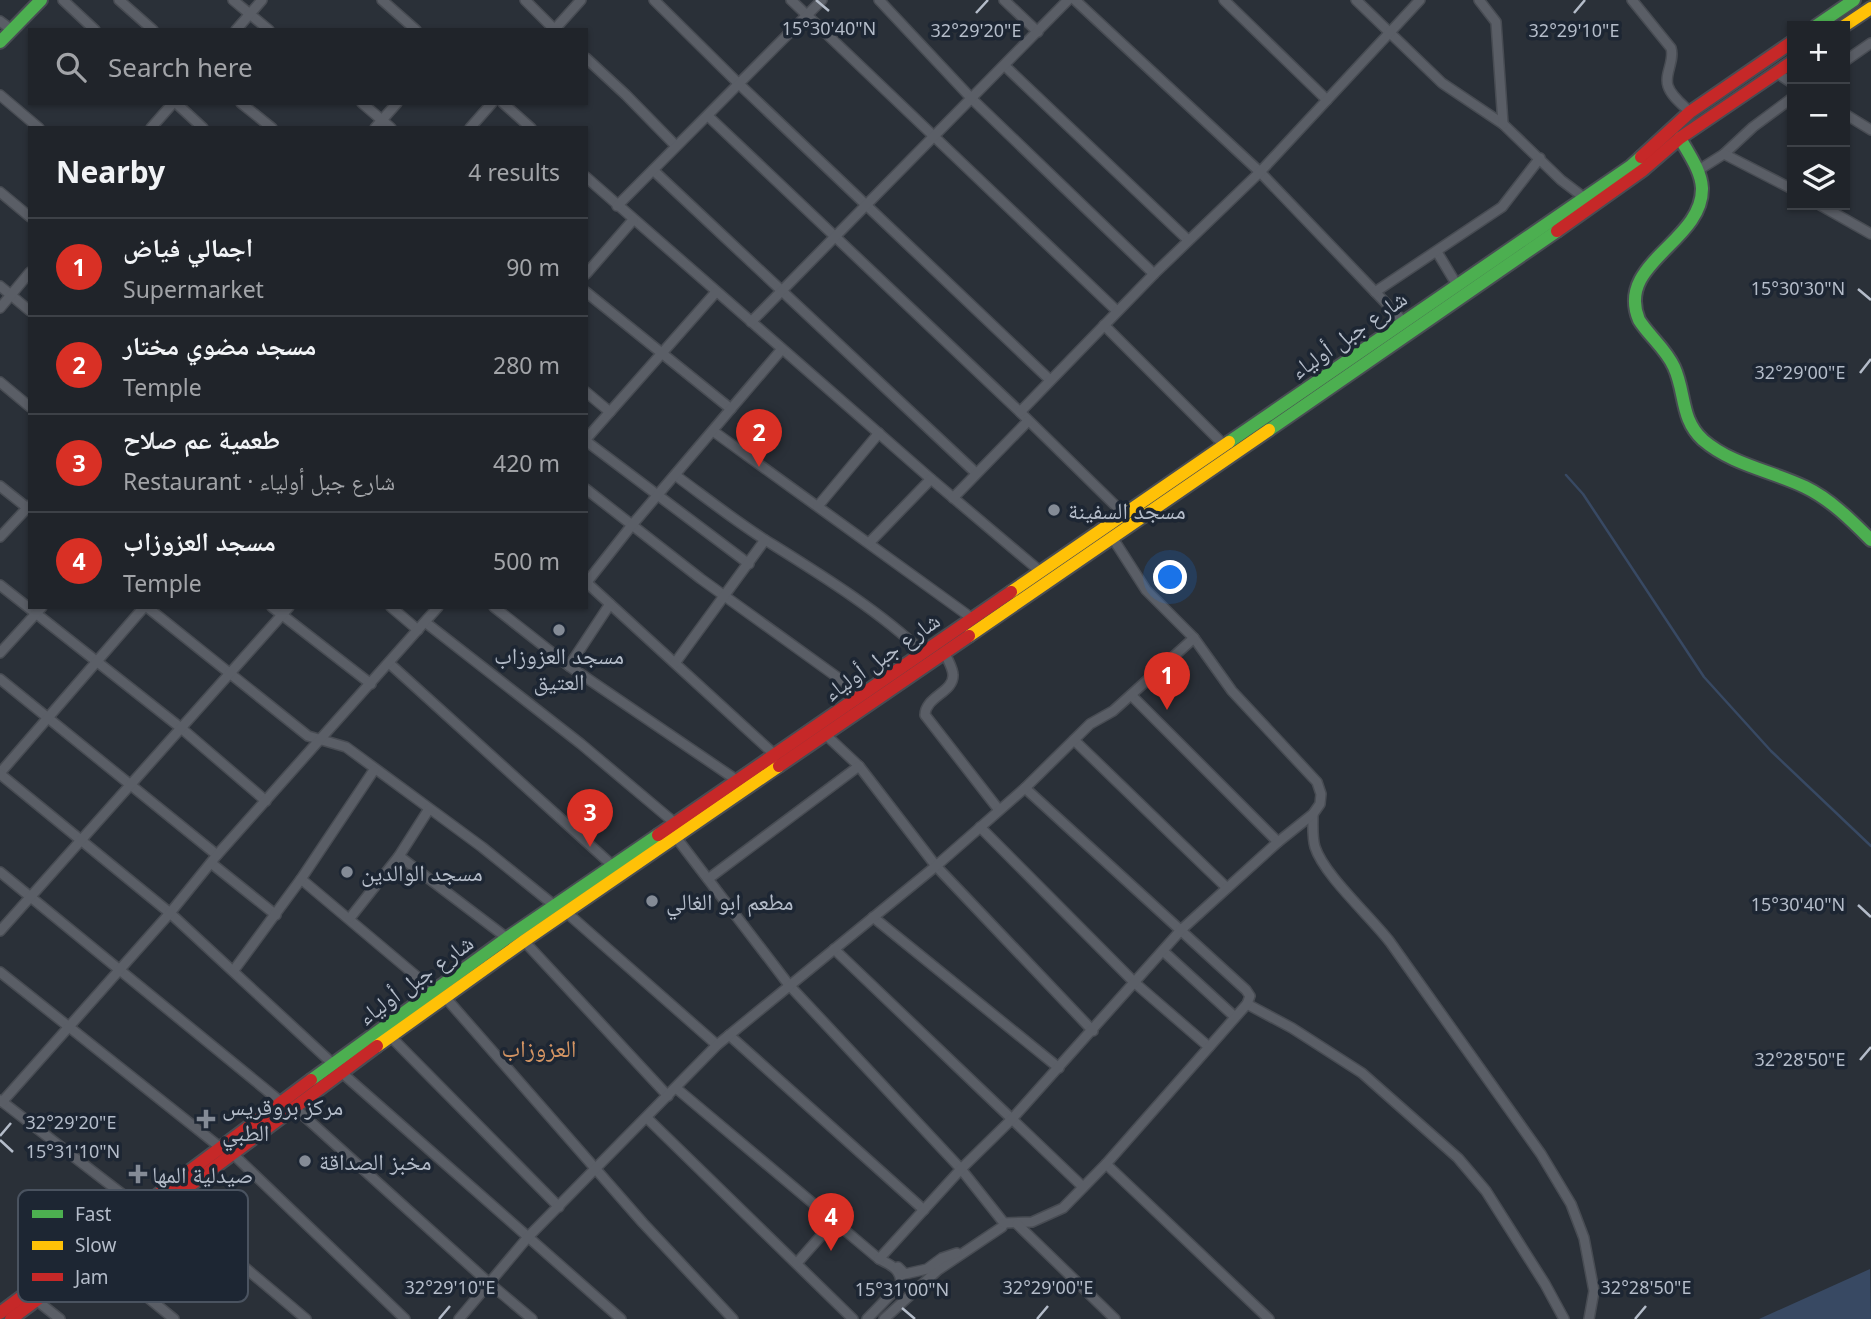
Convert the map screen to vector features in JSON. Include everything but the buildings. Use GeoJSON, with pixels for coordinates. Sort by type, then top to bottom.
{"type":"FeatureCollection","features":[{"type":"Feature","properties":{"kind":"main road"},"geometry":{"type":"LineString","coordinates":[[0,42],[41,0]]}},
{"type":"Feature","properties":{"kind":"main road"},"geometry":{"type":"LineString","coordinates":[[1823,21],[1854,0]]}},
{"type":"Feature","properties":{"kind":"main road"},"geometry":{"type":"LineString","coordinates":[[1850,22],[1871,8]]}},
{"type":"Feature","properties":{"kind":"main road","name":"شارع جبل أولياء"},"geometry":{"type":"LineString","coordinates":[[181,1190],[281,1102],[390,1036],[507,938],[561,909],[722,798],[826,735],[1112,537],[1589,202],[1690,112],[1787,45]]}},
{"type":"Feature","properties":{"kind":"main road","name":"شارع جبل أولياء"},"geometry":{"type":"LineString","coordinates":[[722,798],[738,781],[1224,445],[1457,285],[1643,170],[1680,138],[1787,66]]}},
{"type":"Feature","properties":{"kind":"main road"},"geometry":{"type":"LineString","coordinates":[[1680,138],[1697,172],[1702,194],[1696,211],[1683,232],[1640,278],[1635,294],[1636,312],[1674,366],[1681,383],[1685,414],[1694,429],[1726,453],[1819,494],[1869,533]]}},
{"type":"Feature","properties":{"kind":"main road","name":"شارع جبل أولياء"},"geometry":{"type":"LineString","coordinates":[[175,1190],[227,1151],[294,1107],[337,1068],[439,994],[524,941],[613,866],[676,830]]}},
{"type":"Feature","properties":{"kind":"main road","name":"شارع جبل أولياء"},"geometry":{"type":"LineString","coordinates":[[0,1313],[18,1300]]}},
{"type":"Feature","properties":{"kind":"main road","name":"شارع جبل أولياء"},"geometry":{"type":"LineString","coordinates":[[11,1319],[33,1302]]}},
{"type":"Feature","properties":{"kind":"street"},"geometry":{"type":"LineString","coordinates":[[63,0],[93,28]]}},
{"type":"Feature","properties":{"kind":"street"},"geometry":{"type":"LineString","coordinates":[[119,0],[151,28]]}},
{"type":"Feature","properties":{"kind":"street"},"geometry":{"type":"LineString","coordinates":[[233,0],[266,28]]}},
{"type":"Feature","properties":{"kind":"street"},"geometry":{"type":"LineString","coordinates":[[238,28],[262,0]]}},
{"type":"Feature","properties":{"kind":"street"},"geometry":{"type":"LineString","coordinates":[[382,0],[414,28]]}},
{"type":"Feature","properties":{"kind":"street"},"geometry":{"type":"LineString","coordinates":[[525,0],[553,28]]}},
{"type":"Feature","properties":{"kind":"street"},"geometry":{"type":"LineString","coordinates":[[555,28],[582,0]]}},
{"type":"Feature","properties":{"kind":"street"},"geometry":{"type":"LineString","coordinates":[[654,0],[1050,380]]}},
{"type":"Feature","properties":{"kind":"street"},"geometry":{"type":"LineString","coordinates":[[791,0],[1118,311]]}},
{"type":"Feature","properties":{"kind":"street"},"geometry":{"type":"LineString","coordinates":[[617,206],[822,0]]}},
{"type":"Feature","properties":{"kind":"street"},"geometry":{"type":"LineString","coordinates":[[879,0],[971,99],[1154,274]]}},
{"type":"Feature","properties":{"kind":"street"},"geometry":{"type":"LineString","coordinates":[[1004,0],[1038,32]]}},
{"type":"Feature","properties":{"kind":"street"},"geometry":{"type":"LineString","coordinates":[[751,322],[1068,0]]}},
{"type":"Feature","properties":{"kind":"street"},"geometry":{"type":"LineString","coordinates":[[1074,0],[1260,172],[1404,322]]}},
{"type":"Feature","properties":{"kind":"street"},"geometry":{"type":"LineString","coordinates":[[1224,0],[1327,100]]}},
{"type":"Feature","properties":{"kind":"street"},"geometry":{"type":"LineString","coordinates":[[1356,0],[1442,83],[1503,124],[1561,180],[1589,202]]}},
{"type":"Feature","properties":{"kind":"street"},"geometry":{"type":"LineString","coordinates":[[1020,412],[1188,240],[1260,172],[1420,0]]}},
{"type":"Feature","properties":{"kind":"street"},"geometry":{"type":"LineString","coordinates":[[1479,0],[1496,22],[1503,124]]}},
{"type":"Feature","properties":{"kind":"street"},"geometry":{"type":"LineString","coordinates":[[1632,0],[1671,48],[1673,54],[1668,88],[1690,112]]}},
{"type":"Feature","properties":{"kind":"street"},"geometry":{"type":"LineString","coordinates":[[0,21],[12,30]]}},
{"type":"Feature","properties":{"kind":"street"},"geometry":{"type":"LineString","coordinates":[[1850,58],[1871,43]]}},
{"type":"Feature","properties":{"kind":"street"},"geometry":{"type":"LineString","coordinates":[[588,60],[676,146]]}},
{"type":"Feature","properties":{"kind":"street"},"geometry":{"type":"LineString","coordinates":[[1005,66],[1188,240]]}},
{"type":"Feature","properties":{"kind":"street"},"geometry":{"type":"LineString","coordinates":[[1777,73],[1787,80]]}},
{"type":"Feature","properties":{"kind":"street"},"geometry":{"type":"LineString","coordinates":[[0,95],[37,126]]}},
{"type":"Feature","properties":{"kind":"street"},"geometry":{"type":"LineString","coordinates":[[1697,172],[1724,154],[1753,127],[1787,102]]}},
{"type":"Feature","properties":{"kind":"street"},"geometry":{"type":"LineString","coordinates":[[153,126],[172,105]]}},
{"type":"Feature","properties":{"kind":"street"},"geometry":{"type":"LineString","coordinates":[[176,105],[201,126]]}},
{"type":"Feature","properties":{"kind":"street"},"geometry":{"type":"LineString","coordinates":[[243,105],[270,126]]}},
{"type":"Feature","properties":{"kind":"street"},"geometry":{"type":"LineString","coordinates":[[364,105],[389,126]]}},
{"type":"Feature","properties":{"kind":"street"},"geometry":{"type":"LineString","coordinates":[[376,126],[395,105]]}},
{"type":"Feature","properties":{"kind":"street"},"geometry":{"type":"LineString","coordinates":[[472,126],[490,105]]}},
{"type":"Feature","properties":{"kind":"street"},"geometry":{"type":"LineString","coordinates":[[505,105],[529,126]]}},
{"type":"Feature","properties":{"kind":"street"},"geometry":{"type":"LineString","coordinates":[[708,116],[1124,514]]}},
{"type":"Feature","properties":{"kind":"street"},"geometry":{"type":"LineString","coordinates":[[1850,117],[1871,130]]}},
{"type":"Feature","properties":{"kind":"street"},"geometry":{"type":"LineString","coordinates":[[1724,154],[1787,186]]}},
{"type":"Feature","properties":{"kind":"street"},"geometry":{"type":"LineString","coordinates":[[1375,292],[1502,207],[1540,158]]}},
{"type":"Feature","properties":{"kind":"street"},"geometry":{"type":"LineString","coordinates":[[653,170],[976,473]]}},
{"type":"Feature","properties":{"kind":"street"},"geometry":{"type":"LineString","coordinates":[[588,179],[1041,572]]}},
{"type":"Feature","properties":{"kind":"street"},"geometry":{"type":"LineString","coordinates":[[0,192],[28,215]]}},
{"type":"Feature","properties":{"kind":"street"},"geometry":{"type":"LineString","coordinates":[[1829,210],[1871,234]]}},
{"type":"Feature","properties":{"kind":"street"},"geometry":{"type":"LineString","coordinates":[[588,272],[633,220]]}},
{"type":"Feature","properties":{"kind":"street"},"geometry":{"type":"LineString","coordinates":[[1437,252],[1457,285]]}},
{"type":"Feature","properties":{"kind":"street"},"geometry":{"type":"LineString","coordinates":[[0,308],[28,274]]}},
{"type":"Feature","properties":{"kind":"street"},"geometry":{"type":"LineString","coordinates":[[0,286],[28,309]]}},
{"type":"Feature","properties":{"kind":"street"},"geometry":{"type":"LineString","coordinates":[[588,438],[716,292]]}},
{"type":"Feature","properties":{"kind":"street"},"geometry":{"type":"LineString","coordinates":[[588,294],[732,409]]}},
{"type":"Feature","properties":{"kind":"street"},"geometry":{"type":"LineString","coordinates":[[1104,325],[1224,445]]}},
{"type":"Feature","properties":{"kind":"street"},"geometry":{"type":"LineString","coordinates":[[588,580],[782,349]]}},
{"type":"Feature","properties":{"kind":"street"},"geometry":{"type":"LineString","coordinates":[[0,382],[28,405]]}},
{"type":"Feature","properties":{"kind":"street"},"geometry":{"type":"LineString","coordinates":[[588,394],[610,412]]}},
{"type":"Feature","properties":{"kind":"street"},"geometry":{"type":"LineString","coordinates":[[953,498],[1028,421]]}},
{"type":"Feature","properties":{"kind":"street"},"geometry":{"type":"LineString","coordinates":[[713,430],[972,619]]}},
{"type":"Feature","properties":{"kind":"street"},"geometry":{"type":"LineString","coordinates":[[818,506],[879,433]]}},
{"type":"Feature","properties":{"kind":"street"},"geometry":{"type":"LineString","coordinates":[[588,442],[749,564]]}},
{"type":"Feature","properties":{"kind":"street"},"geometry":{"type":"LineString","coordinates":[[675,475],[765,540],[833,583],[910,640],[923,653]]}},
{"type":"Feature","properties":{"kind":"street"},"geometry":{"type":"LineString","coordinates":[[869,542],[931,479]]}},
{"type":"Feature","properties":{"kind":"street"},"geometry":{"type":"LineString","coordinates":[[0,486],[28,507]]}},
{"type":"Feature","properties":{"kind":"street"},"geometry":{"type":"LineString","coordinates":[[588,491],[725,596],[862,695]]}},
{"type":"Feature","properties":{"kind":"street"},"geometry":{"type":"LineString","coordinates":[[0,537],[28,509]]}},
{"type":"Feature","properties":{"kind":"street"},"geometry":{"type":"LineString","coordinates":[[881,1257],[961,1169],[1013,1119],[1181,930],[1313,814],[1320,804],[1321,794],[1317,782],[1232,691],[1194,638],[1146,590],[1112,537]]}},
{"type":"Feature","properties":{"kind":"street"},"geometry":{"type":"LineString","coordinates":[[675,663],[765,540]]}},
{"type":"Feature","properties":{"kind":"street"},"geometry":{"type":"LineString","coordinates":[[588,584],[775,755]]}},
{"type":"Feature","properties":{"kind":"street"},"geometry":{"type":"LineString","coordinates":[[0,585],[28,604]]}},
{"type":"Feature","properties":{"kind":"street"},"geometry":{"type":"LineString","coordinates":[[569,666],[610,604]]}},
{"type":"Feature","properties":{"kind":"street"},"geometry":{"type":"LineString","coordinates":[[144,609],[0,774],[170,913],[337,1068],[621,1319]]}},
{"type":"Feature","properties":{"kind":"street"},"geometry":{"type":"LineString","coordinates":[[149,609],[308,736],[319,741],[340,744],[482,847],[561,909],[717,1045]]}},
{"type":"Feature","properties":{"kind":"street"},"geometry":{"type":"LineString","coordinates":[[274,609],[370,684]]}},
{"type":"Feature","properties":{"kind":"street"},"geometry":{"type":"LineString","coordinates":[[0,931],[287,609]]}},
{"type":"Feature","properties":{"kind":"street"},"geometry":{"type":"LineString","coordinates":[[394,609],[422,626],[581,744],[676,830],[708,879],[789,985],[961,1169],[1004,1223],[1017,1224],[1032,1222],[1063,1208],[1106,1164],[1236,1017],[1250,996],[1025,788]]}},
{"type":"Feature","properties":{"kind":"street"},"geometry":{"type":"LineString","coordinates":[[117,1190],[1,1100],[120,970],[214,859],[436,609]]}},
{"type":"Feature","properties":{"kind":"street"},"geometry":{"type":"LineString","coordinates":[[497,609],[569,666],[738,781]]}},
{"type":"Feature","properties":{"kind":"street"},"geometry":{"type":"LineString","coordinates":[[0,653],[39,611],[266,801]]}},
{"type":"Feature","properties":{"kind":"street"},"geometry":{"type":"LineString","coordinates":[[459,1319],[528,1237],[598,1169],[717,1045],[936,866],[1025,788],[1090,724],[1114,711],[1194,638]]}},
{"type":"Feature","properties":{"kind":"street"},"geometry":{"type":"LineString","coordinates":[[945,653],[953,674],[952,681],[926,706],[925,715],[999,810]]}},
{"type":"Feature","properties":{"kind":"street"},"geometry":{"type":"LineString","coordinates":[[389,663],[613,866]]}},
{"type":"Feature","properties":{"kind":"street"},"geometry":{"type":"LineString","coordinates":[[0,679],[130,784],[275,915]]}},
{"type":"Feature","properties":{"kind":"street"},"geometry":{"type":"LineString","coordinates":[[1131,695],[1278,842]]}},
{"type":"Feature","properties":{"kind":"street"},"geometry":{"type":"LineString","coordinates":[[826,735],[859,766],[936,866],[1093,1031]]}},
{"type":"Feature","properties":{"kind":"street"},"geometry":{"type":"LineString","coordinates":[[1074,740],[1227,888]]}},
{"type":"Feature","properties":{"kind":"street"},"geometry":{"type":"LineString","coordinates":[[708,879],[859,766]]}},
{"type":"Feature","properties":{"kind":"street"},"geometry":{"type":"LineString","coordinates":[[234,971],[302,879],[374,769]]}},
{"type":"Feature","properties":{"kind":"street"},"geometry":{"type":"LineString","coordinates":[[350,918],[399,856],[429,809]]}},
{"type":"Feature","properties":{"kind":"street"},"geometry":{"type":"LineString","coordinates":[[1313,814],[1314,845],[1320,859],[1390,942],[1541,1154],[1571,1204],[1584,1238],[1594,1291],[1589,1319]]}},
{"type":"Feature","properties":{"kind":"street"},"geometry":{"type":"LineString","coordinates":[[980,827],[1135,983],[1209,1047]]}},
{"type":"Feature","properties":{"kind":"street"},"geometry":{"type":"LineString","coordinates":[[399,856],[507,938]]}},
{"type":"Feature","properties":{"kind":"street"},"geometry":{"type":"LineString","coordinates":[[0,872],[281,1102]]}},
{"type":"Feature","properties":{"kind":"street"},"geometry":{"type":"LineString","coordinates":[[302,879],[439,994],[598,1169],[643,1223],[733,1319]]}},
{"type":"Feature","properties":{"kind":"street"},"geometry":{"type":"LineString","coordinates":[[873,917],[1059,1068]]}},
{"type":"Feature","properties":{"kind":"street"},"geometry":{"type":"LineString","coordinates":[[524,941],[668,1096]]}},
{"type":"Feature","properties":{"kind":"street"},"geometry":{"type":"LineString","coordinates":[[834,949],[1083,1187]]}},
{"type":"Feature","properties":{"kind":"street"},"geometry":{"type":"LineString","coordinates":[[1163,951],[1236,1017]]}},
{"type":"Feature","properties":{"kind":"street"},"geometry":{"type":"LineString","coordinates":[[0,972],[227,1151],[405,1319]]}},
{"type":"Feature","properties":{"kind":"street"},"geometry":{"type":"LineString","coordinates":[[1247,1004],[1301,1033],[1362,1073],[1458,1158],[1486,1191],[1564,1319]]}},
{"type":"Feature","properties":{"kind":"street"},"geometry":{"type":"LineString","coordinates":[[729,1035],[924,1210]]}},
{"type":"Feature","properties":{"kind":"street"},"geometry":{"type":"LineString","coordinates":[[390,1036],[559,1207]]}},
{"type":"Feature","properties":{"kind":"street"},"geometry":{"type":"LineString","coordinates":[[676,1088],[834,1222],[905,1274],[927,1269],[942,1258],[969,1248]]}},
{"type":"Feature","properties":{"kind":"street"},"geometry":{"type":"LineString","coordinates":[[294,1107],[532,1319]]}},
{"type":"Feature","properties":{"kind":"street"},"geometry":{"type":"LineString","coordinates":[[648,1118],[853,1319]]}},
{"type":"Feature","properties":{"kind":"street"},"geometry":{"type":"LineString","coordinates":[[1106,1164],[1269,1319]]}},
{"type":"Feature","properties":{"kind":"street"},"geometry":{"type":"LineString","coordinates":[[797,1263],[834,1222]]}},
{"type":"Feature","properties":{"kind":"street"},"geometry":{"type":"LineString","coordinates":[[884,1319],[938,1270],[1004,1223]]}},
{"type":"Feature","properties":{"kind":"street"},"geometry":{"type":"LineString","coordinates":[[1017,1224],[1115,1319]]}},
{"type":"Feature","properties":{"kind":"street"},"geometry":{"type":"LineString","coordinates":[[867,1319],[901,1284],[901,1277],[894,1266],[881,1257]]}},
{"type":"Feature","properties":{"kind":"street"},"geometry":{"type":"LineString","coordinates":[[248,1273],[299,1317]]}},
{"type":"Feature","properties":{"kind":"street"},"geometry":{"type":"LineString","coordinates":[[39,1302],[60,1319]]}},
{"type":"Feature","properties":{"kind":"street"},"geometry":{"type":"LineString","coordinates":[[153,1302],[174,1319]]}},
{"type":"Feature","properties":{"kind":"water"},"geometry":{"type":"Polygon","coordinates":[[[1870,1269],[1871,1319],[1759,1319],[1870,1269]]]}},
{"type":"Feature","properties":{"kind":"waterway"},"geometry":{"type":"LineString","coordinates":[[1566,475],[1583,494],[1704,677],[1771,751],[1871,846]]}},
{"type":"Feature","properties":{"kind":"traffic: fast"},"geometry":{"type":"LineString","coordinates":[[0,42],[41,0]]}},
{"type":"Feature","properties":{"kind":"traffic: fast"},"geometry":{"type":"LineString","coordinates":[[1823,21],[1854,0]]}},
{"type":"Feature","properties":{"kind":"traffic: fast"},"geometry":{"type":"LineString","coordinates":[[1680,138],[1701,181],[1699,207],[1639,283],[1635,300],[1639,320],[1671,360],[1690,423],[1703,440],[1739,462],[1814,492],[1840,510],[1871,540]]}},
{"type":"Feature","properties":{"kind":"traffic: fast"},"geometry":{"type":"LineString","coordinates":[[1229,442],[1641,157]]}},
{"type":"Feature","properties":{"kind":"traffic: fast"},"geometry":{"type":"LineString","coordinates":[[1269,430],[1557,231]]}},
{"type":"Feature","properties":{"kind":"traffic: fast"},"geometry":{"type":"LineString","coordinates":[[311,1080],[507,938],[658,835]]}},
{"type":"Feature","properties":{"kind":"traffic: slow"},"geometry":{"type":"LineString","coordinates":[[1850,22],[1871,8]]}},
{"type":"Feature","properties":{"kind":"traffic: slow"},"geometry":{"type":"LineString","coordinates":[[969,636],[1269,430]]}},
{"type":"Feature","properties":{"kind":"traffic: slow"},"geometry":{"type":"LineString","coordinates":[[1011,592],[1229,442]]}},
{"type":"Feature","properties":{"kind":"traffic: slow"},"geometry":{"type":"LineString","coordinates":[[377,1046],[524,941],[779,766]]}},
{"type":"Feature","properties":{"kind":"traffic: jam"},"geometry":{"type":"LineString","coordinates":[[1641,157],[1690,112],[1787,45]]}},
{"type":"Feature","properties":{"kind":"traffic: jam"},"geometry":{"type":"LineString","coordinates":[[1557,231],[1643,170],[1680,138],[1787,65]]}},
{"type":"Feature","properties":{"kind":"traffic: jam"},"geometry":{"type":"LineString","coordinates":[[658,835],[1011,592]]}},
{"type":"Feature","properties":{"kind":"traffic: jam"},"geometry":{"type":"LineString","coordinates":[[779,766],[969,636]]}},
{"type":"Feature","properties":{"kind":"traffic: jam"},"geometry":{"type":"LineString","coordinates":[[184,1190],[377,1046]]}},
{"type":"Feature","properties":{"kind":"traffic: jam"},"geometry":{"type":"LineString","coordinates":[[164,1190],[311,1080]]}},
{"type":"Feature","properties":{"kind":"traffic: jam"},"geometry":{"type":"LineString","coordinates":[[0,1313],[18,1300]]}},
{"type":"Feature","properties":{"kind":"traffic: jam"},"geometry":{"type":"LineString","coordinates":[[11,1319],[34,1302]]}},
{"type":"Feature","properties":{"kind":"place","name":"مسجد مضوي مختار"},"geometry":{"type":"Point","coordinates":[759,467]}},
{"type":"Feature","properties":{"kind":"place","name":"مسجد السفينة"},"geometry":{"type":"Point","coordinates":[1054,510]}},
{"type":"Feature","properties":{"kind":"place","name":"مسجد العزوزاب العتيق"},"geometry":{"type":"Point","coordinates":[559,630]}},
{"type":"Feature","properties":{"kind":"place","name":"اجمالي فياض"},"geometry":{"type":"Point","coordinates":[1167,710]}},
{"type":"Feature","properties":{"kind":"place","name":"طعمية عم صلاح"},"geometry":{"type":"Point","coordinates":[590,847]}},
{"type":"Feature","properties":{"kind":"place","name":"مسجد الوالدين"},"geometry":{"type":"Point","coordinates":[347,872]}},
{"type":"Feature","properties":{"kind":"place","name":"مطعم ابو الغالي"},"geometry":{"type":"Point","coordinates":[652,901]}},
{"type":"Feature","properties":{"kind":"place","name":"مركز بروقريس الطبي"},"geometry":{"type":"Point","coordinates":[206,1119]}},
{"type":"Feature","properties":{"kind":"place","name":"مخبز الصداقة"},"geometry":{"type":"Point","coordinates":[305,1161]}},
{"type":"Feature","properties":{"kind":"place","name":"صيدلية المها"},"geometry":{"type":"Point","coordinates":[138,1174]}},
{"type":"Feature","properties":{"kind":"place","name":"مسجد العزوزاب"},"geometry":{"type":"Point","coordinates":[831,1251]}},
{"type":"Feature","properties":{"kind":"district","name":"العزوزاب"},"geometry":{"type":"Point","coordinates":[539,1047]}}]}
